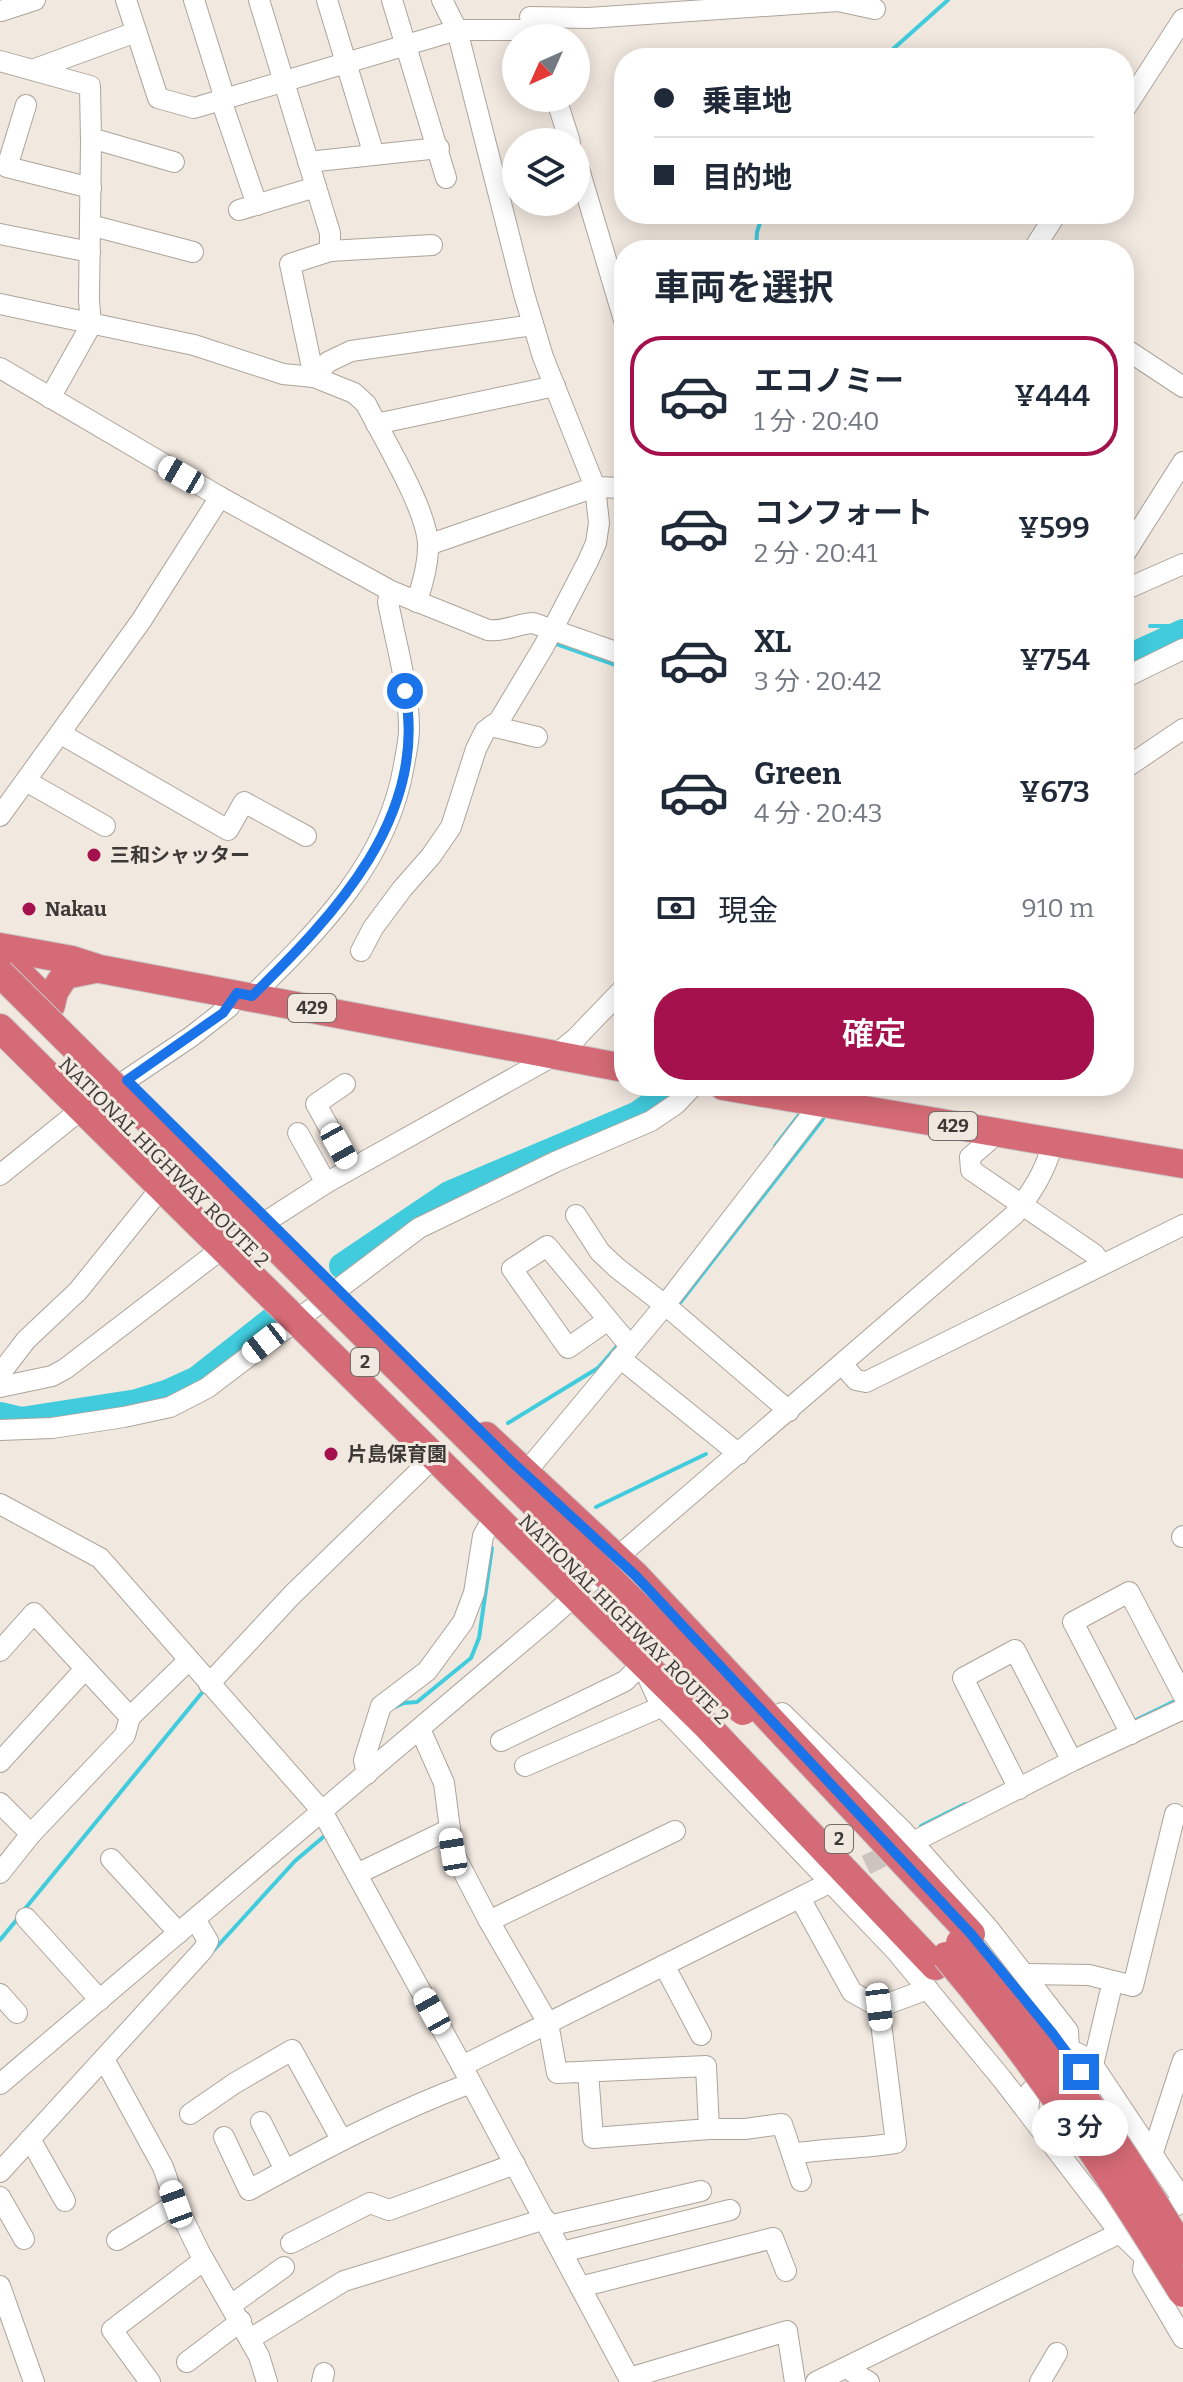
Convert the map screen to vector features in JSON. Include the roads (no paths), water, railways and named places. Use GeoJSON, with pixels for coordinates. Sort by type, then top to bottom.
{"type":"FeatureCollection","features":[{"type":"Feature","properties":{"kind":"highway","name":"429"},"geometry":{"type":"LineString","coordinates":[[0,947],[72,960],[100,969],[614,1066]]}},
{"type":"Feature","properties":{"kind":"highway"},"geometry":{"type":"LineString","coordinates":[[0,954],[512,1462],[627,1566],[948,1958]]}},
{"type":"Feature","properties":{"kind":"highway"},"geometry":{"type":"LineString","coordinates":[[51,1005],[54,992],[65,975],[100,969]]}},
{"type":"Feature","properties":{"kind":"highway","name":"NATIONAL HIGHWAY ROUTE 2"},"geometry":{"type":"LineString","coordinates":[[0,973],[736,1717]]}},
{"type":"Feature","properties":{"kind":"highway","name":"NATIONAL HIGHWAY ROUTE 2"},"geometry":{"type":"LineString","coordinates":[[0,999],[736,1717],[876,1848],[948,1958],[1026,2055],[1099,2159],[1183,2294]]}},
{"type":"Feature","properties":{"kind":"highway"},"geometry":{"type":"LineString","coordinates":[[0,1028],[642,1664],[948,1958],[1053,2034],[1132,2147],[1183,2232]]}},
{"type":"Feature","properties":{"kind":"highway","name":"429"},"geometry":{"type":"LineString","coordinates":[[832,1096],[998,1133],[1183,1164]]}},
{"type":"Feature","properties":{"kind":"highway","name":"NATIONAL HIGHWAY ROUTE 2"},"geometry":{"type":"LineString","coordinates":[[948,1958],[1003,1990],[1043,2041],[1135,2173],[1183,2251]]}},
{"type":"Feature","properties":{"kind":"street"},"geometry":{"type":"LineString","coordinates":[[2,9],[35,0]]}},
{"type":"Feature","properties":{"kind":"street"},"geometry":{"type":"LineString","coordinates":[[126,0],[158,98],[194,108],[457,30],[531,21],[838,1],[875,9]]}},
{"type":"Feature","properties":{"kind":"street"},"geometry":{"type":"LineString","coordinates":[[194,0],[223,100],[248,207],[316,187]]}},
{"type":"Feature","properties":{"kind":"street"},"geometry":{"type":"LineString","coordinates":[[259,0],[330,233],[330,251]]}},
{"type":"Feature","properties":{"kind":"street"},"geometry":{"type":"LineString","coordinates":[[327,0],[374,155]]}},
{"type":"Feature","properties":{"kind":"street"},"geometry":{"type":"LineString","coordinates":[[392,0],[446,178]]}},
{"type":"Feature","properties":{"kind":"street"},"geometry":{"type":"LineString","coordinates":[[361,951],[373,928],[451,827],[476,749],[491,726],[499,721],[548,636],[596,543],[599,523],[595,487],[533,325],[457,30],[442,0]]}},
{"type":"Feature","properties":{"kind":"street"},"geometry":{"type":"LineString","coordinates":[[1134,95],[1183,19]]}},
{"type":"Feature","properties":{"kind":"street"},"geometry":{"type":"LineString","coordinates":[[35,69],[136,32]]}},
{"type":"Feature","properties":{"kind":"street"},"geometry":{"type":"LineString","coordinates":[[0,61],[90,86],[91,325],[53,392]]}},
{"type":"Feature","properties":{"kind":"street"},"geometry":{"type":"LineString","coordinates":[[26,105],[7,167],[91,188]]}},
{"type":"Feature","properties":{"kind":"street"},"geometry":{"type":"LineString","coordinates":[[91,138],[174,162]]}},
{"type":"Feature","properties":{"kind":"street"},"geometry":{"type":"LineString","coordinates":[[308,162],[439,148]]}},
{"type":"Feature","properties":{"kind":"street"},"geometry":{"type":"LineString","coordinates":[[590,206],[614,286]]}},
{"type":"Feature","properties":{"kind":"street"},"geometry":{"type":"LineString","coordinates":[[90,225],[193,252]]}},
{"type":"Feature","properties":{"kind":"street"},"geometry":{"type":"LineString","coordinates":[[0,234],[90,252]]}},
{"type":"Feature","properties":{"kind":"street"},"geometry":{"type":"LineString","coordinates":[[314,377],[290,264],[330,251],[432,245]]}},
{"type":"Feature","properties":{"kind":"street"},"geometry":{"type":"LineString","coordinates":[[0,304],[194,345],[283,374],[314,377],[354,393],[366,404],[425,521],[428,545],[419,596]]}},
{"type":"Feature","properties":{"kind":"street"},"geometry":{"type":"LineString","coordinates":[[314,377],[328,362],[351,351],[533,325]]}},
{"type":"Feature","properties":{"kind":"street"},"geometry":{"type":"LineString","coordinates":[[1134,355],[1183,387]]}},
{"type":"Feature","properties":{"kind":"street"},"geometry":{"type":"LineString","coordinates":[[0,368],[53,392],[220,497],[391,591],[419,596],[488,630],[501,632],[533,623],[548,636],[614,652]]}},
{"type":"Feature","properties":{"kind":"street"},"geometry":{"type":"LineString","coordinates":[[376,424],[555,386]]}},
{"type":"Feature","properties":{"kind":"street"},"geometry":{"type":"LineString","coordinates":[[1134,539],[1183,462]]}},
{"type":"Feature","properties":{"kind":"street"},"geometry":{"type":"LineString","coordinates":[[428,545],[595,487],[614,488]]}},
{"type":"Feature","properties":{"kind":"street"},"geometry":{"type":"LineString","coordinates":[[0,816],[141,621],[220,497]]}},
{"type":"Feature","properties":{"kind":"street"},"geometry":{"type":"LineString","coordinates":[[1134,581],[1183,564]]}},
{"type":"Feature","properties":{"kind":"street"},"geometry":{"type":"LineString","coordinates":[[0,1175],[82,1110],[245,995],[341,902],[363,872],[388,822],[402,776],[409,733],[408,708],[388,602],[391,591]]}},
{"type":"Feature","properties":{"kind":"street"},"geometry":{"type":"LineString","coordinates":[[1134,673],[1183,649]]}},
{"type":"Feature","properties":{"kind":"street"},"geometry":{"type":"LineString","coordinates":[[491,726],[537,737]]}},
{"type":"Feature","properties":{"kind":"street"},"geometry":{"type":"LineString","coordinates":[[1134,762],[1183,729]]}},
{"type":"Feature","properties":{"kind":"street"},"geometry":{"type":"LineString","coordinates":[[61,734],[228,830],[244,802],[306,836]]}},
{"type":"Feature","properties":{"kind":"street"},"geometry":{"type":"LineString","coordinates":[[26,781],[105,826]]}},
{"type":"Feature","properties":{"kind":"street"},"geometry":{"type":"LineString","coordinates":[[0,1387],[52,1376],[65,1369],[223,1249],[268,1220],[351,1167],[555,1055],[614,998]]}},
{"type":"Feature","properties":{"kind":"street"},"geometry":{"type":"LineString","coordinates":[[345,1084],[316,1104],[351,1167]]}},
{"type":"Feature","properties":{"kind":"street"},"geometry":{"type":"LineString","coordinates":[[0,1430],[52,1428],[170,1407],[207,1388],[419,1228],[555,1162],[651,1121],[684,1096]]}},
{"type":"Feature","properties":{"kind":"street"},"geometry":{"type":"LineString","coordinates":[[526,1472],[665,1306],[826,1096]]}},
{"type":"Feature","properties":{"kind":"street"},"geometry":{"type":"LineString","coordinates":[[298,1133],[326,1183]]}},
{"type":"Feature","properties":{"kind":"street"},"geometry":{"type":"LineString","coordinates":[[998,1133],[970,1157],[971,1170],[1099,1260]]}},
{"type":"Feature","properties":{"kind":"street"},"geometry":{"type":"LineString","coordinates":[[0,2084],[574,1596],[627,1566],[739,1454],[1014,1215],[1046,1168],[1053,1143]]}},
{"type":"Feature","properties":{"kind":"street"},"geometry":{"type":"LineString","coordinates":[[0,1374],[26,1340],[78,1291],[161,1188]]}},
{"type":"Feature","properties":{"kind":"street"},"geometry":{"type":"LineString","coordinates":[[576,1215],[600,1252],[789,1411]]}},
{"type":"Feature","properties":{"kind":"street"},"geometry":{"type":"LineString","coordinates":[[842,1364],[856,1380],[866,1382],[1099,1260],[1183,1225]]}},
{"type":"Feature","properties":{"kind":"street"},"geometry":{"type":"LineString","coordinates":[[608,1320],[568,1348],[512,1269],[547,1246],[608,1320],[626,1352],[739,1454]]}},
{"type":"Feature","properties":{"kind":"street"},"geometry":{"type":"LineString","coordinates":[[209,1684],[292,1595],[434,1457]]}},
{"type":"Feature","properties":{"kind":"street"},"geometry":{"type":"LineString","coordinates":[[0,1504],[100,1558],[322,1811],[362,1872],[468,2069],[515,2164],[567,2251],[633,2377],[787,2331],[795,2382]]}},
{"type":"Feature","properties":{"kind":"street"},"geometry":{"type":"LineString","coordinates":[[367,1774],[364,1760],[381,1706],[427,1671],[463,1622],[474,1593],[483,1536],[494,1516]]}},
{"type":"Feature","properties":{"kind":"street"},"geometry":{"type":"LineString","coordinates":[[627,1566],[713,1645],[908,1845],[1027,1974],[1068,2031],[1069,2049],[1030,2092],[1028,2112]]}},
{"type":"Feature","properties":{"kind":"street"},"geometry":{"type":"LineString","coordinates":[[1131,1734],[1073,1622],[1129,1592],[1183,1695]]}},
{"type":"Feature","properties":{"kind":"street"},"geometry":{"type":"LineString","coordinates":[[0,1651],[34,1613],[130,1717]]}},
{"type":"Feature","properties":{"kind":"street"},"geometry":{"type":"LineString","coordinates":[[1019,1789],[963,1678],[1015,1650],[1072,1761]]}},
{"type":"Feature","properties":{"kind":"street"},"geometry":{"type":"LineString","coordinates":[[0,1873],[31,1834],[125,1735],[130,1717],[189,1660]]}},
{"type":"Feature","properties":{"kind":"street"},"geometry":{"type":"LineString","coordinates":[[501,1741],[625,1681],[642,1664],[660,1704],[835,1880],[948,1958],[1028,2112],[1120,2233],[1183,2294]]}},
{"type":"Feature","properties":{"kind":"street"},"geometry":{"type":"LineString","coordinates":[[0,1762],[85,1669]]}},
{"type":"Feature","properties":{"kind":"street"},"geometry":{"type":"LineString","coordinates":[[525,1766],[654,1710],[660,1704]]}},
{"type":"Feature","properties":{"kind":"street"},"geometry":{"type":"LineString","coordinates":[[908,1845],[1072,1761],[1183,1709]]}},
{"type":"Feature","properties":{"kind":"street"},"geometry":{"type":"LineString","coordinates":[[420,1729],[444,1783],[453,1852],[548,2023],[557,2073],[706,2066],[709,2129]]}},
{"type":"Feature","properties":{"kind":"street"},"geometry":{"type":"LineString","coordinates":[[0,1803],[31,1834]]}},
{"type":"Feature","properties":{"kind":"street"},"geometry":{"type":"LineString","coordinates":[[1027,1974],[1089,1975],[1133,1986],[1175,1814]]}},
{"type":"Feature","properties":{"kind":"street"},"geometry":{"type":"LineString","coordinates":[[362,1872],[450,1829]]}},
{"type":"Feature","properties":{"kind":"street"},"geometry":{"type":"LineString","coordinates":[[489,1921],[675,1831]]}},
{"type":"Feature","properties":{"kind":"street"},"geometry":{"type":"LineString","coordinates":[[111,1859],[179,1933]]}},
{"type":"Feature","properties":{"kind":"street"},"geometry":{"type":"LineString","coordinates":[[224,2137],[249,2190],[341,2139],[413,2105],[548,2023],[835,1880]]}},
{"type":"Feature","properties":{"kind":"street"},"geometry":{"type":"LineString","coordinates":[[800,1898],[852,1992],[879,2007]]}},
{"type":"Feature","properties":{"kind":"street"},"geometry":{"type":"LineString","coordinates":[[26,1918],[100,2000]]}},
{"type":"Feature","properties":{"kind":"street"},"geometry":{"type":"LineString","coordinates":[[0,2172],[33,2143],[203,1950],[208,1941],[195,1919]]}},
{"type":"Feature","properties":{"kind":"street"},"geometry":{"type":"LineString","coordinates":[[879,2007],[948,1958]]}},
{"type":"Feature","properties":{"kind":"street"},"geometry":{"type":"LineString","coordinates":[[664,1965],[701,2035]]}},
{"type":"Feature","properties":{"kind":"street"},"geometry":{"type":"LineString","coordinates":[[1093,2065],[1110,1993]]}},
{"type":"Feature","properties":{"kind":"street"},"geometry":{"type":"LineString","coordinates":[[0,1994],[17,2013]]}},
{"type":"Feature","properties":{"kind":"street"},"geometry":{"type":"LineString","coordinates":[[792,2154],[896,2143],[879,2007]]}},
{"type":"Feature","properties":{"kind":"street"},"geometry":{"type":"LineString","coordinates":[[816,2382],[1183,2201],[1093,2065],[1069,2049]]}},
{"type":"Feature","properties":{"kind":"street"},"geometry":{"type":"LineString","coordinates":[[190,2114],[292,2050],[341,2139]]}},
{"type":"Feature","properties":{"kind":"street"},"geometry":{"type":"LineString","coordinates":[[1152,2155],[1183,2060]]}},
{"type":"Feature","properties":{"kind":"street"},"geometry":{"type":"LineString","coordinates":[[106,2062],[163,2167],[176,2204],[204,2260],[241,2322],[267,2382]]}},
{"type":"Feature","properties":{"kind":"street"},"geometry":{"type":"LineString","coordinates":[[588,2072],[593,2138],[782,2124],[801,2181]]}},
{"type":"Feature","properties":{"kind":"street"},"geometry":{"type":"LineString","coordinates":[[261,2122],[285,2170]]}},
{"type":"Feature","properties":{"kind":"street"},"geometry":{"type":"LineString","coordinates":[[33,2143],[65,2201]]}},
{"type":"Feature","properties":{"kind":"street"},"geometry":{"type":"LineString","coordinates":[[291,2243],[370,2203],[389,2210],[515,2164]]}},
{"type":"Feature","properties":{"kind":"street"},"geometry":{"type":"LineString","coordinates":[[187,2362],[241,2322],[344,2281],[551,2223],[701,2191]]}},
{"type":"Feature","properties":{"kind":"street"},"geometry":{"type":"LineString","coordinates":[[0,2197],[24,2239]]}},
{"type":"Feature","properties":{"kind":"street"},"geometry":{"type":"LineString","coordinates":[[117,2240],[176,2204]]}},
{"type":"Feature","properties":{"kind":"street"},"geometry":{"type":"LineString","coordinates":[[567,2251],[730,2210]]}},
{"type":"Feature","properties":{"kind":"street"},"geometry":{"type":"LineString","coordinates":[[585,2285],[773,2238],[786,2271]]}},
{"type":"Feature","properties":{"kind":"street"},"geometry":{"type":"LineString","coordinates":[[1145,2257],[1143,2270],[1183,2338]]}},
{"type":"Feature","properties":{"kind":"street"},"geometry":{"type":"LineString","coordinates":[[150,2382],[112,2330],[204,2260]]}},
{"type":"Feature","properties":{"kind":"street"},"geometry":{"type":"LineString","coordinates":[[241,2322],[284,2267]]}},
{"type":"Feature","properties":{"kind":"street"},"geometry":{"type":"LineString","coordinates":[[0,2286],[31,2381]]}},
{"type":"Feature","properties":{"kind":"street"},"geometry":{"type":"LineString","coordinates":[[1040,2382],[1057,2353]]}},
{"type":"Feature","properties":{"kind":"street"},"geometry":{"type":"LineString","coordinates":[[846,2368],[869,2382]]}},
{"type":"Feature","properties":{"kind":"waterway"},"geometry":{"type":"LineString","coordinates":[[894,48],[948,0]]}},
{"type":"Feature","properties":{"kind":"waterway"},"geometry":{"type":"LineString","coordinates":[[757,240],[760,224]]}},
{"type":"Feature","properties":{"kind":"waterway"},"geometry":{"type":"LineString","coordinates":[[1150,626],[1171,626],[1179,634]]}},
{"type":"Feature","properties":{"kind":"waterway"},"geometry":{"type":"LineString","coordinates":[[1134,654],[1183,632]]}},
{"type":"Feature","properties":{"kind":"waterway"},"geometry":{"type":"LineString","coordinates":[[551,642],[614,664]]}},
{"type":"Feature","properties":{"kind":"waterway"},"geometry":{"type":"LineString","coordinates":[[342,1266],[449,1194],[638,1114],[664,1096]]}},
{"type":"Feature","properties":{"kind":"waterway"},"geometry":{"type":"LineString","coordinates":[[775,1146],[799,1115]]}},
{"type":"Feature","properties":{"kind":"waterway"},"geometry":{"type":"LineString","coordinates":[[676,1308],[823,1119]]}},
{"type":"Feature","properties":{"kind":"waterway"},"geometry":{"type":"LineString","coordinates":[[0,1415],[21,1420],[137,1402],[166,1393],[197,1379],[272,1320]]}},
{"type":"Feature","properties":{"kind":"waterway"},"geometry":{"type":"LineString","coordinates":[[508,1423],[598,1368],[619,1344]]}},
{"type":"Feature","properties":{"kind":"waterway"},"geometry":{"type":"LineString","coordinates":[[596,1507],[706,1454]]}},
{"type":"Feature","properties":{"kind":"waterway"},"geometry":{"type":"LineString","coordinates":[[393,1708],[417,1702],[471,1658],[479,1638],[492,1548]]}},
{"type":"Feature","properties":{"kind":"waterway"},"geometry":{"type":"LineString","coordinates":[[24,1910],[205,1689]]}},
{"type":"Feature","properties":{"kind":"waterway"},"geometry":{"type":"LineString","coordinates":[[1136,1720],[1177,1700]]}},
{"type":"Feature","properties":{"kind":"waterway"},"geometry":{"type":"LineString","coordinates":[[921,1826],[965,1804]]}},
{"type":"Feature","properties":{"kind":"waterway"},"geometry":{"type":"LineString","coordinates":[[214,1950],[295,1861],[328,1833]]}},
{"type":"Feature","properties":{"kind":"waterway"},"geometry":{"type":"LineString","coordinates":[[0,1940],[19,1917]]}},
{"type":"Feature","properties":{"kind":"tunnel"},"geometry":{"type":"LineString","coordinates":[[839,1878],[903,1847]]}},
{"type":"Feature","properties":{"kind":"place","name":"三和シャッター"},"geometry":{"type":"Point","coordinates":[94,855]}},
{"type":"Feature","properties":{"kind":"place","name":"Nakau"},"geometry":{"type":"Point","coordinates":[29,909]}},
{"type":"Feature","properties":{"kind":"place","name":"片島保育園"},"geometry":{"type":"Point","coordinates":[331,1454]}}]}
